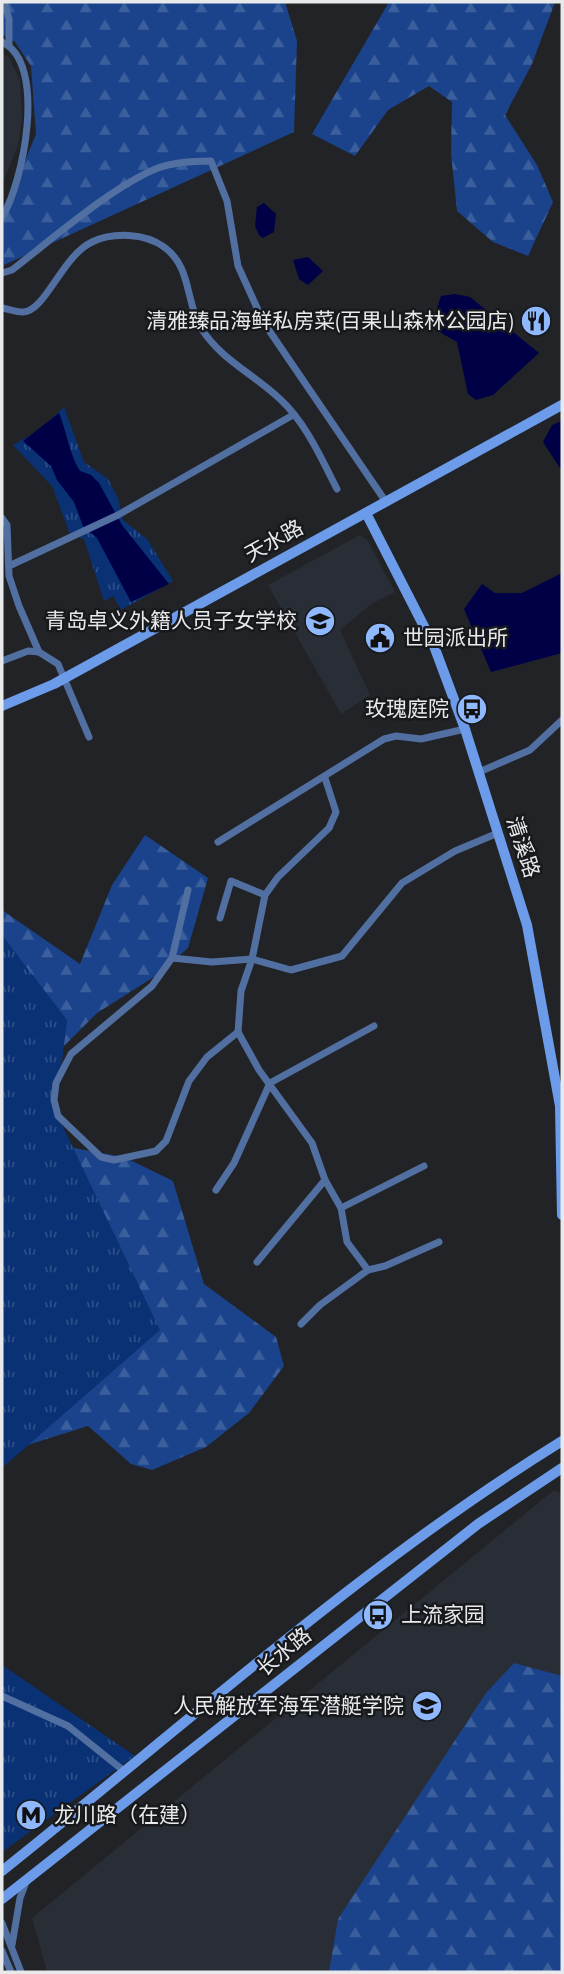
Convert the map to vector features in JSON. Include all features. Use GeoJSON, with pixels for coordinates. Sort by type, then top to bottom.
{"type":"FeatureCollection","features":[{"type":"Feature","properties":{"kind":"main road","name":"天水路"},"geometry":{"type":"LineString","coordinates":[[2,706],[64,678],[562,405]]}},
{"type":"Feature","properties":{"kind":"main road","name":"清溪路"},"geometry":{"type":"LineString","coordinates":[[366,513],[434,646],[465,729],[527,925],[561,1105],[562,1215]]}},
{"type":"Feature","properties":{"kind":"main road","name":"长水路"},"geometry":{"type":"LineString","coordinates":[[2,1871],[124,1771],[464,1504],[562,1441]]}},
{"type":"Feature","properties":{"kind":"main road","name":"长水路"},"geometry":{"type":"LineString","coordinates":[[2,1899],[478,1524],[562,1468]]}},
{"type":"Feature","properties":{"kind":"street"},"geometry":{"type":"LineString","coordinates":[[2,217],[18,183],[27,102],[22,69],[5,43],[9,19],[4,2]]}},
{"type":"Feature","properties":{"kind":"street"},"geometry":{"type":"LineString","coordinates":[[2,273],[12,270],[92,210],[156,169],[183,161],[211,160],[227,201],[239,266],[264,323],[386,502]]}},
{"type":"Feature","properties":{"kind":"street"},"geometry":{"type":"LineString","coordinates":[[2,308],[25,312],[40,304],[69,260],[92,242],[124,235],[149,239],[165,247],[179,262],[200,326],[225,358],[281,399],[314,444],[337,489]]}},
{"type":"Feature","properties":{"kind":"street"},"geometry":{"type":"LineString","coordinates":[[9,566],[118,515],[293,415]]}},
{"type":"Feature","properties":{"kind":"street"},"geometry":{"type":"LineString","coordinates":[[2,518],[7,526],[12,586],[38,652]]}},
{"type":"Feature","properties":{"kind":"street"},"geometry":{"type":"LineString","coordinates":[[2,661],[28,651],[38,652],[58,664],[89,737]]}},
{"type":"Feature","properties":{"kind":"street"},"geometry":{"type":"LineString","coordinates":[[479,772],[530,750],[562,720]]}},
{"type":"Feature","properties":{"kind":"street"},"geometry":{"type":"LineString","coordinates":[[218,842],[384,739],[396,736],[421,740],[465,729]]}},
{"type":"Feature","properties":{"kind":"street"},"geometry":{"type":"LineString","coordinates":[[325,778],[336,812],[329,828],[278,877],[265,895],[252,959],[241,991],[238,1032],[312,1143],[325,1180],[341,1208],[347,1242],[368,1270]]}},
{"type":"Feature","properties":{"kind":"street"},"geometry":{"type":"LineString","coordinates":[[172,958],[212,962],[252,959],[291,970],[342,956],[402,883],[455,851],[498,833]]}},
{"type":"Feature","properties":{"kind":"street"},"geometry":{"type":"LineString","coordinates":[[220,918],[224,895],[231,881],[265,895]]}},
{"type":"Feature","properties":{"kind":"street"},"geometry":{"type":"LineString","coordinates":[[188,890],[172,958],[152,986],[71,1054],[56,1083],[54,1100],[58,1116],[101,1157],[114,1160],[156,1151],[166,1141],[189,1081],[207,1057],[238,1032]]}},
{"type":"Feature","properties":{"kind":"street"},"geometry":{"type":"LineString","coordinates":[[216,1190],[234,1163],[270,1083],[374,1026]]}},
{"type":"Feature","properties":{"kind":"street"},"geometry":{"type":"LineString","coordinates":[[341,1208],[424,1166]]}},
{"type":"Feature","properties":{"kind":"street"},"geometry":{"type":"LineString","coordinates":[[257,1262],[325,1180]]}},
{"type":"Feature","properties":{"kind":"street"},"geometry":{"type":"LineString","coordinates":[[301,1324],[320,1305],[368,1270],[395,1262],[439,1242]]}},
{"type":"Feature","properties":{"kind":"street"},"geometry":{"type":"LineString","coordinates":[[2,1696],[68,1726],[124,1771]]}},
{"type":"Feature","properties":{"kind":"street"},"geometry":{"type":"LineString","coordinates":[[12,1945],[20,1898],[26,1882]]}},
{"type":"Feature","properties":{"kind":"street"},"geometry":{"type":"LineString","coordinates":[[2,1923],[21,1972]]}},
{"type":"Feature","properties":{"kind":"street"},"geometry":{"type":"LineString","coordinates":[[2,1951],[11,1972]]}},
{"type":"Feature","properties":{"kind":"shaded area"},"geometry":{"type":"Polygon","coordinates":[[[2,55],[8,56],[20,80],[22,118],[18,146],[2,184],[2,55]]]}},
{"type":"Feature","properties":{"kind":"shaded area"},"geometry":{"type":"Polygon","coordinates":[[[264,203],[276,214],[274,232],[263,238],[255,226],[257,207],[264,203]]]}},
{"type":"Feature","properties":{"kind":"shaded area"},"geometry":{"type":"Polygon","coordinates":[[[308,257],[323,271],[308,285],[299,279],[293,260],[308,257]]]}},
{"type":"Feature","properties":{"kind":"shaded area"},"geometry":{"type":"Polygon","coordinates":[[[455,294],[470,297],[539,353],[493,395],[476,400],[468,394],[457,342],[431,327],[441,296],[455,294]]]}},
{"type":"Feature","properties":{"kind":"shaded area"},"geometry":{"type":"Polygon","coordinates":[[[59,413],[80,471],[91,475],[99,483],[122,525],[169,584],[131,602],[97,538],[83,526],[74,502],[57,480],[51,466],[23,441],[59,413]]]}},
{"type":"Feature","properties":{"kind":"shaded area"},"geometry":{"type":"Polygon","coordinates":[[[562,421],[562,471],[543,442],[552,425],[562,421]]]}},
{"type":"Feature","properties":{"kind":"shaded area","name":"青岛卓义外籍人员子女学校"},"geometry":{"type":"Polygon","coordinates":[[[360,535],[368,541],[395,592],[371,604],[340,630],[370,695],[341,714],[268,585],[360,535]]]}},
{"type":"Feature","properties":{"kind":"shaded area"},"geometry":{"type":"Polygon","coordinates":[[[562,573],[562,653],[491,672],[464,609],[482,584],[495,593],[522,593],[562,573]]]}},
{"type":"Feature","properties":{"kind":"shaded area","name":"人民解放军海军潜艇学院"},"geometry":{"type":"Polygon","coordinates":[[[554,1490],[562,1494],[562,1972],[47,1972],[32,1918],[554,1490]]]}},
{"type":"Feature","properties":{"kind":"green space"},"geometry":{"type":"Polygon","coordinates":[[[2,2],[285,2],[297,41],[294,132],[4,265],[2,218],[36,134],[31,66],[15,42],[2,34],[2,2]]]}},
{"type":"Feature","properties":{"kind":"green space"},"geometry":{"type":"Polygon","coordinates":[[[389,2],[555,2],[532,64],[505,115],[537,165],[553,202],[528,256],[493,242],[457,211],[451,153],[452,102],[429,86],[388,110],[355,156],[312,134],[389,2]]]}},
{"type":"Feature","properties":{"kind":"green space"},"geometry":{"type":"Polygon","coordinates":[[[64,407],[84,462],[108,479],[118,498],[123,520],[147,539],[173,581],[121,610],[113,596],[104,601],[84,539],[70,534],[52,486],[13,445],[41,429],[64,407]]]}},
{"type":"Feature","properties":{"kind":"green space"},"geometry":{"type":"Polygon","coordinates":[[[145,835],[208,878],[188,948],[157,975],[97,1013],[44,1066],[57,1145],[124,1157],[173,1181],[204,1284],[276,1337],[284,1366],[249,1413],[206,1447],[152,1470],[131,1464],[88,1426],[2,1453],[2,910],[80,964],[112,885],[145,835]]]}},
{"type":"Feature","properties":{"kind":"green space"},"geometry":{"type":"Polygon","coordinates":[[[2,935],[67,1020],[56,1112],[160,1330],[2,1468],[2,935]]]}},
{"type":"Feature","properties":{"kind":"green space"},"geometry":{"type":"Polygon","coordinates":[[[514,1663],[562,1676],[562,1972],[329,1972],[338,1919],[486,1693],[514,1663]]]}},
{"type":"Feature","properties":{"kind":"green space"},"geometry":{"type":"Polygon","coordinates":[[[2,1665],[135,1756],[2,1852],[2,1665]]]}},
{"type":"Feature","properties":{"kind":"place","name":"清雅臻品海鲜私房菜(百果山森林公园店)"},"geometry":{"type":"Point","coordinates":[536,321]}},
{"type":"Feature","properties":{"kind":"place","name":"青岛卓义外籍人员子女学校"},"geometry":{"type":"Point","coordinates":[320,621]}},
{"type":"Feature","properties":{"kind":"place","name":"世园派出所"},"geometry":{"type":"Point","coordinates":[380,638]}},
{"type":"Feature","properties":{"kind":"place","name":"玫瑰庭院"},"geometry":{"type":"Point","coordinates":[472,709]}},
{"type":"Feature","properties":{"kind":"place","name":"上流家园"},"geometry":{"type":"Point","coordinates":[378,1615]}},
{"type":"Feature","properties":{"kind":"place","name":"人民解放军海军潜艇学院"},"geometry":{"type":"Point","coordinates":[427,1706]}},
{"type":"Feature","properties":{"kind":"place","name":"龙川路（在建）"},"geometry":{"type":"Point","coordinates":[31,1815]}}]}
